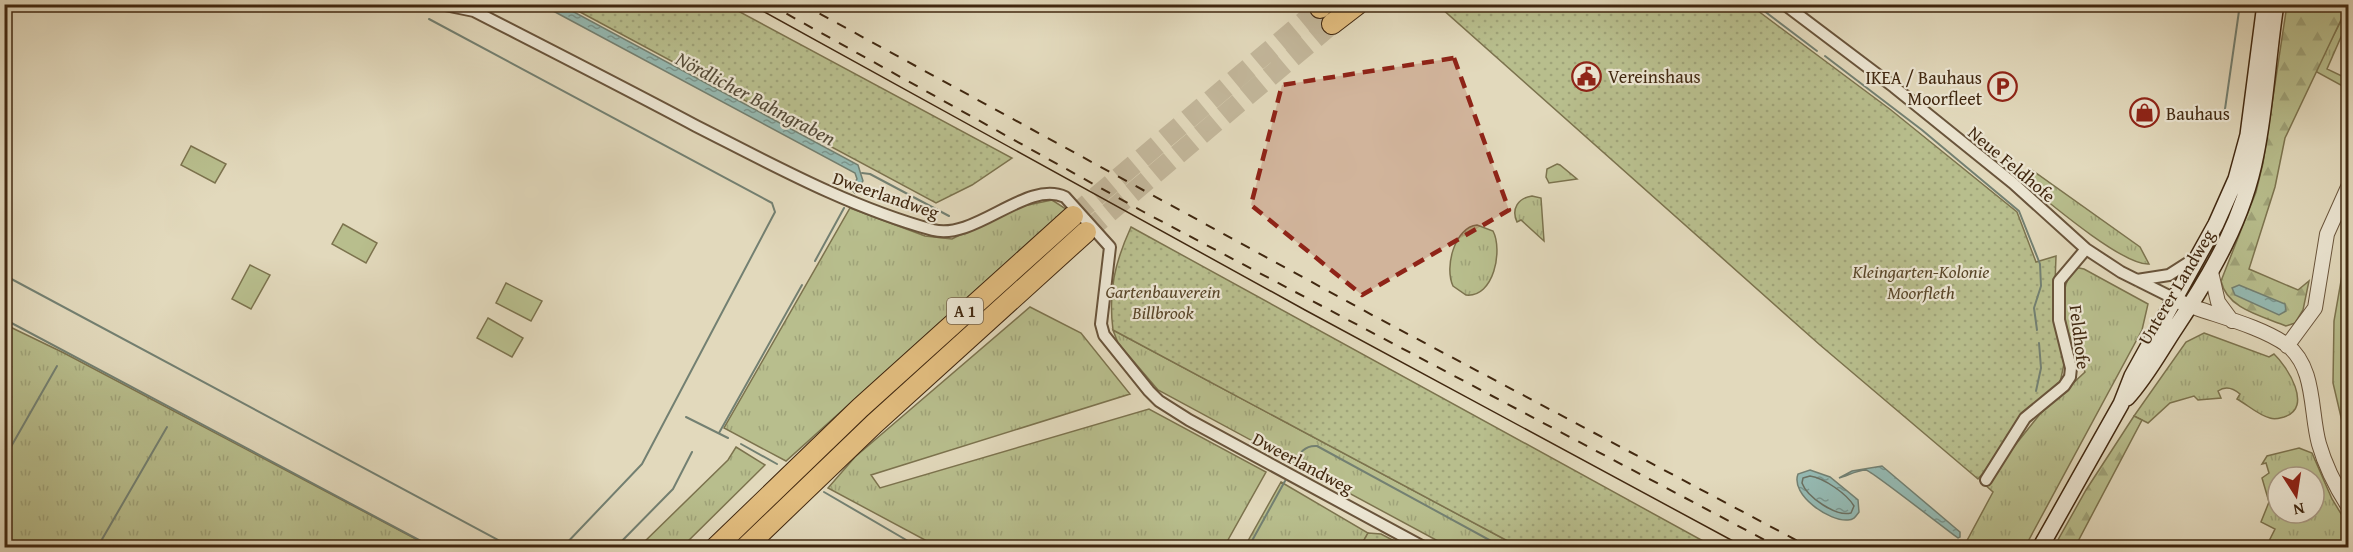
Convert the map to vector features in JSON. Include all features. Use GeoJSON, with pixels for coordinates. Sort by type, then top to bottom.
{"type":"FeatureCollection","features":[{"type":"Feature","properties":{"kind":"highway"},"geometry":{"type":"LineString","coordinates":[[1332,24],[1358,4]]}},
{"type":"Feature","properties":{"kind":"highway","name":"A 1"},"geometry":{"type":"LineString","coordinates":[[715,548],[860,408],[1073,216]]}},
{"type":"Feature","properties":{"kind":"highway","name":"A 1"},"geometry":{"type":"LineString","coordinates":[[745,548],[874,424],[1086,232]]}},
{"type":"Feature","properties":{"kind":"main road","name":"Unterer Landweg"},"geometry":{"type":"LineString","coordinates":[[2040,548],[2121,404],[2132,376],[2173,298],[2216,224],[2236,179],[2248,135],[2265,4]]}},
{"type":"Feature","properties":{"kind":"main road","name":"Unterer Landweg"},"geometry":{"type":"LineString","coordinates":[[2121,404],[2142,381],[2191,306],[2235,225],[2249,187],[2256,154],[2276,4]]}},
{"type":"Feature","properties":{"kind":"main road"},"geometry":{"type":"LineString","coordinates":[[2191,306],[2196,278],[2216,224]]}},
{"type":"Feature","properties":{"kind":"street","name":"Dweerlandweg"},"geometry":{"type":"LineString","coordinates":[[440,4],[472,8],[815,187],[934,230],[956,231],[1009,206],[1047,195],[1056,194],[1065,197],[1110,247],[1102,330],[1113,348],[1149,391],[1181,415],[1425,548]]}},
{"type":"Feature","properties":{"kind":"street","name":"Neue Feldhofe"},"geometry":{"type":"LineString","coordinates":[[1784,4],[1894,87],[2013,183],[2086,249],[2135,280],[2173,298]]}},
{"type":"Feature","properties":{"kind":"street"},"geometry":{"type":"LineString","coordinates":[[2287,346],[2315,308],[2327,234],[2349,186]]}},
{"type":"Feature","properties":{"kind":"street","name":"Feldhofe"},"geometry":{"type":"LineString","coordinates":[[1986,480],[2025,418],[2070,377],[2071,368],[2059,320],[2059,286],[2061,277],[2086,249]]}},
{"type":"Feature","properties":{"kind":"street"},"geometry":{"type":"LineString","coordinates":[[2135,280],[2169,275],[2197,257]]}},
{"type":"Feature","properties":{"kind":"street"},"geometry":{"type":"LineString","coordinates":[[2211,272],[2218,302],[2234,322]]}},
{"type":"Feature","properties":{"kind":"street"},"geometry":{"type":"LineString","coordinates":[[2173,298],[2287,346],[2296,355],[2305,373],[2320,448],[2349,506]]}},
{"type":"Feature","properties":{"kind":"highlighted area"},"geometry":{"type":"Polygon","coordinates":[[[1454,58],[1509,210],[1362,295],[1251,205],[1282,85],[1454,58]]]}},
{"type":"Feature","properties":{"kind":"green space","name":"Kleingarten-Kolonie Moorfleth"},"geometry":{"type":"Polygon","coordinates":[[[1442,4],[1750,5],[1891,110],[2017,212],[2036,262],[2056,256],[2054,313],[2064,364],[2060,383],[1978,479],[1820,345],[1440,7],[1442,4]]]}},
{"type":"Feature","properties":{"kind":"green space"},"geometry":{"type":"Polygon","coordinates":[[[567,5],[727,5],[1012,158],[972,185],[936,203],[567,5]]]}},
{"type":"Feature","properties":{"kind":"green space"},"geometry":{"type":"Polygon","coordinates":[[[2287,5],[2348,5],[2285,138],[2275,187],[2249,269],[2298,290],[2309,281],[2303,310],[2295,323],[2286,326],[2256,315],[2238,305],[2225,291],[2221,281],[2256,192],[2263,163],[2287,5]]]}},
{"type":"Feature","properties":{"kind":"green space"},"geometry":{"type":"Polygon","coordinates":[[[2342,19],[2348,21],[2327,69],[2348,79],[2348,89],[2315,71],[2342,19]]]}},
{"type":"Feature","properties":{"kind":"green space"},"geometry":{"type":"Polygon","coordinates":[[[191,146],[226,164],[215,183],[181,165],[191,146]]]}},
{"type":"Feature","properties":{"kind":"green space"},"geometry":{"type":"Polygon","coordinates":[[[1557,164],[1577,179],[1549,183],[1546,177],[1547,169],[1557,164]]]}},
{"type":"Feature","properties":{"kind":"green space"},"geometry":{"type":"Polygon","coordinates":[[[2032,170],[2140,247],[2149,264],[2137,262],[2122,255],[2049,203],[2024,182],[2032,170]]]}},
{"type":"Feature","properties":{"kind":"green space"},"geometry":{"type":"Polygon","coordinates":[[[1532,196],[1541,198],[1544,241],[1521,220],[1517,222],[1515,217],[1517,205],[1523,199],[1532,196]]]}},
{"type":"Feature","properties":{"kind":"green space"},"geometry":{"type":"Polygon","coordinates":[[[1052,200],[1066,209],[786,461],[724,428],[850,208],[925,236],[952,239],[1014,208],[1052,200]]]}},
{"type":"Feature","properties":{"kind":"green space"},"geometry":{"type":"Polygon","coordinates":[[[343,224],[377,243],[366,263],[332,244],[343,224]]]}},
{"type":"Feature","properties":{"kind":"green space"},"geometry":{"type":"Polygon","coordinates":[[[1477,225],[1493,231],[1496,239],[1496,260],[1494,271],[1483,289],[1476,294],[1466,295],[1453,286],[1451,259],[1457,240],[1469,227],[1477,225]]]}},
{"type":"Feature","properties":{"kind":"green space","name":"Gartenbauverein Billbrook"},"geometry":{"type":"Polygon","coordinates":[[[1131,227],[1714,547],[1519,547],[1113,330],[1111,302],[1114,277],[1131,227]]]}},
{"type":"Feature","properties":{"kind":"green space"},"geometry":{"type":"Polygon","coordinates":[[[2348,241],[2348,447],[2333,383],[2334,321],[2348,241]]]}},
{"type":"Feature","properties":{"kind":"green space"},"geometry":{"type":"Polygon","coordinates":[[[250,265],[270,275],[251,309],[232,299],[250,265]]]}},
{"type":"Feature","properties":{"kind":"green space"},"geometry":{"type":"Polygon","coordinates":[[[2074,267],[2084,269],[2148,304],[2142,330],[2025,547],[1963,548],[1993,492],[1984,484],[2040,414],[2085,372],[2068,333],[2063,307],[2067,280],[2074,267]]]}},
{"type":"Feature","properties":{"kind":"green space"},"geometry":{"type":"Polygon","coordinates":[[[506,283],[542,301],[531,321],[496,303],[506,283]]]}},
{"type":"Feature","properties":{"kind":"green space"},"geometry":{"type":"Polygon","coordinates":[[[1030,307],[1081,333],[1130,394],[871,475],[880,488],[1149,409],[1266,472],[1224,547],[938,547],[828,488],[855,457],[1030,307]]]}},
{"type":"Feature","properties":{"kind":"green space"},"geometry":{"type":"Polygon","coordinates":[[[488,318],[523,338],[512,357],[477,338],[488,318]]]}},
{"type":"Feature","properties":{"kind":"green space"},"geometry":{"type":"Polygon","coordinates":[[[4,324],[64,353],[431,547],[5,547],[4,324]]]}},
{"type":"Feature","properties":{"kind":"green space"},"geometry":{"type":"Polygon","coordinates":[[[1113,330],[1519,547],[1449,547],[1158,390],[1118,343],[1113,330]]]}},
{"type":"Feature","properties":{"kind":"green space"},"geometry":{"type":"Polygon","coordinates":[[[2204,333],[2269,357],[2274,354],[2291,377],[2295,387],[2297,405],[2293,412],[2277,419],[2266,417],[2237,399],[2240,394],[2226,388],[2218,391],[2221,398],[2198,400],[2194,396],[2170,403],[2148,423],[2134,416],[2186,342],[2204,333]]]}},
{"type":"Feature","properties":{"kind":"green space"},"geometry":{"type":"Polygon","coordinates":[[[2134,416],[2142,420],[2075,547],[2054,547],[2086,490],[2134,416]]]}},
{"type":"Feature","properties":{"kind":"green space"},"geometry":{"type":"Polygon","coordinates":[[[736,447],[765,465],[682,547],[639,547],[728,460],[736,447]]]}},
{"type":"Feature","properties":{"kind":"green space"},"geometry":{"type":"Polygon","coordinates":[[[2299,448],[2312,453],[2317,465],[2267,465],[2266,463],[2262,464],[2267,456],[2299,448]]]}},
{"type":"Feature","properties":{"kind":"green space"},"geometry":{"type":"Polygon","coordinates":[[[2266,475],[2266,492],[2262,478],[2266,475]]]}},
{"type":"Feature","properties":{"kind":"green space"},"geometry":{"type":"Polygon","coordinates":[[[1281,482],[1368,533],[1360,547],[1244,548],[1281,482]]]}},
{"type":"Feature","properties":{"kind":"green space"},"geometry":{"type":"Polygon","coordinates":[[[2326,485],[2348,525],[2348,547],[2266,547],[2275,529],[2267,525],[2326,525],[2326,485]]]}},
{"type":"Feature","properties":{"kind":"green space"},"geometry":{"type":"Polygon","coordinates":[[[2266,510],[2266,524],[2261,522],[2266,510]]]}},
{"type":"Feature","properties":{"kind":"green space"},"geometry":{"type":"Polygon","coordinates":[[[1368,533],[1381,534],[1406,547],[1360,547],[1368,533]]]}},
{"type":"Feature","properties":{"kind":"water"},"geometry":{"type":"Polygon","coordinates":[[[542,5],[561,5],[858,165],[863,181],[855,193],[851,189],[857,179],[855,173],[542,5]]]}},
{"type":"Feature","properties":{"kind":"water"},"geometry":{"type":"Polygon","coordinates":[[[2239,285],[2285,304],[2286,311],[2279,315],[2235,295],[2232,288],[2239,285]]]}},
{"type":"Feature","properties":{"kind":"water"},"geometry":{"type":"Polygon","coordinates":[[[1882,466],[1960,532],[1960,537],[1958,538],[1866,470],[1839,478],[1852,471],[1882,466]]]}},
{"type":"Feature","properties":{"kind":"water"},"geometry":{"type":"Polygon","coordinates":[[[1810,470],[1830,477],[1858,500],[1859,512],[1855,517],[1848,520],[1831,517],[1813,506],[1800,490],[1797,482],[1798,474],[1810,470]]]}},
{"type":"Feature","properties":{"kind":"waterway"},"geometry":{"type":"LineString","coordinates":[[402,4],[409,8]]}},
{"type":"Feature","properties":{"kind":"waterway"},"geometry":{"type":"LineString","coordinates":[[1755,4],[1817,51]]}},
{"type":"Feature","properties":{"kind":"waterway"},"geometry":{"type":"LineString","coordinates":[[2224,116],[2240,4]]}},
{"type":"Feature","properties":{"kind":"waterway"},"geometry":{"type":"LineString","coordinates":[[429,19],[772,203],[775,212],[642,464],[562,548]]}},
{"type":"Feature","properties":{"kind":"waterway"},"geometry":{"type":"LineString","coordinates":[[1825,56],[1922,130],[2019,211],[2040,264],[2041,286],[2034,308],[2037,330]]}},
{"type":"Feature","properties":{"kind":"waterway","name":"Nördlicher Bahngraben"},"geometry":{"type":"LineString","coordinates":[[862,173],[870,174],[949,216]]}},
{"type":"Feature","properties":{"kind":"waterway"},"geometry":{"type":"LineString","coordinates":[[815,261],[844,208]]}},
{"type":"Feature","properties":{"kind":"waterway"},"geometry":{"type":"LineString","coordinates":[[4,275],[513,548]]}},
{"type":"Feature","properties":{"kind":"waterway"},"geometry":{"type":"LineString","coordinates":[[719,433],[802,285]]}},
{"type":"Feature","properties":{"kind":"waterway"},"geometry":{"type":"LineString","coordinates":[[4,319],[434,548]]}},
{"type":"Feature","properties":{"kind":"waterway"},"geometry":{"type":"LineString","coordinates":[[2036,391],[2041,368],[2039,343]]}},
{"type":"Feature","properties":{"kind":"waterway"},"geometry":{"type":"LineString","coordinates":[[4,459],[57,366]]}},
{"type":"Feature","properties":{"kind":"waterway"},"geometry":{"type":"LineString","coordinates":[[686,417],[728,438]]}},
{"type":"Feature","properties":{"kind":"waterway"},"geometry":{"type":"LineString","coordinates":[[97,548],[167,427]]}},
{"type":"Feature","properties":{"kind":"waterway"},"geometry":{"type":"LineString","coordinates":[[741,444],[777,464]]}},
{"type":"Feature","properties":{"kind":"waterway","name":"Nördlicher Bahngraben"},"geometry":{"type":"LineString","coordinates":[[1293,466],[1305,449],[1317,446],[1504,548]]}},
{"type":"Feature","properties":{"kind":"waterway"},"geometry":{"type":"LineString","coordinates":[[615,548],[673,489],[692,452]]}},
{"type":"Feature","properties":{"kind":"waterway","name":"Nördlicher Bahngraben"},"geometry":{"type":"LineString","coordinates":[[1248,548],[1285,481]]}},
{"type":"Feature","properties":{"kind":"waterway","name":"Nördlicher Bahngraben"},"geometry":{"type":"LineString","coordinates":[[824,492],[920,548]]}},
{"type":"Feature","properties":{"kind":"tunnel"},"geometry":{"type":"LineString","coordinates":[[1073,216],[1320,8]]}},
{"type":"Feature","properties":{"kind":"tunnel"},"geometry":{"type":"LineString","coordinates":[[1086,232],[1332,24]]}},
{"type":"Feature","properties":{"kind":"tram line"},"geometry":{"type":"LineString","coordinates":[[750,4],[1305,310],[1746,548]]}},
{"type":"Feature","properties":{"kind":"railway"},"geometry":{"type":"LineString","coordinates":[[769,4],[1142,211],[1780,548]]}},
{"type":"Feature","properties":{"kind":"railway"},"geometry":{"type":"LineString","coordinates":[[802,4],[1374,316],[1811,548]]}},
{"type":"Feature","properties":{"kind":"place","name":"Vereinshaus"},"geometry":{"type":"Point","coordinates":[1587,76]}},
{"type":"Feature","properties":{"kind":"place","name":"IKEA / Bauhaus Moorfleet"},"geometry":{"type":"Point","coordinates":[2003,87]}},
{"type":"Feature","properties":{"kind":"place","name":"Bauhaus"},"geometry":{"type":"Point","coordinates":[2145,113]}}]}
